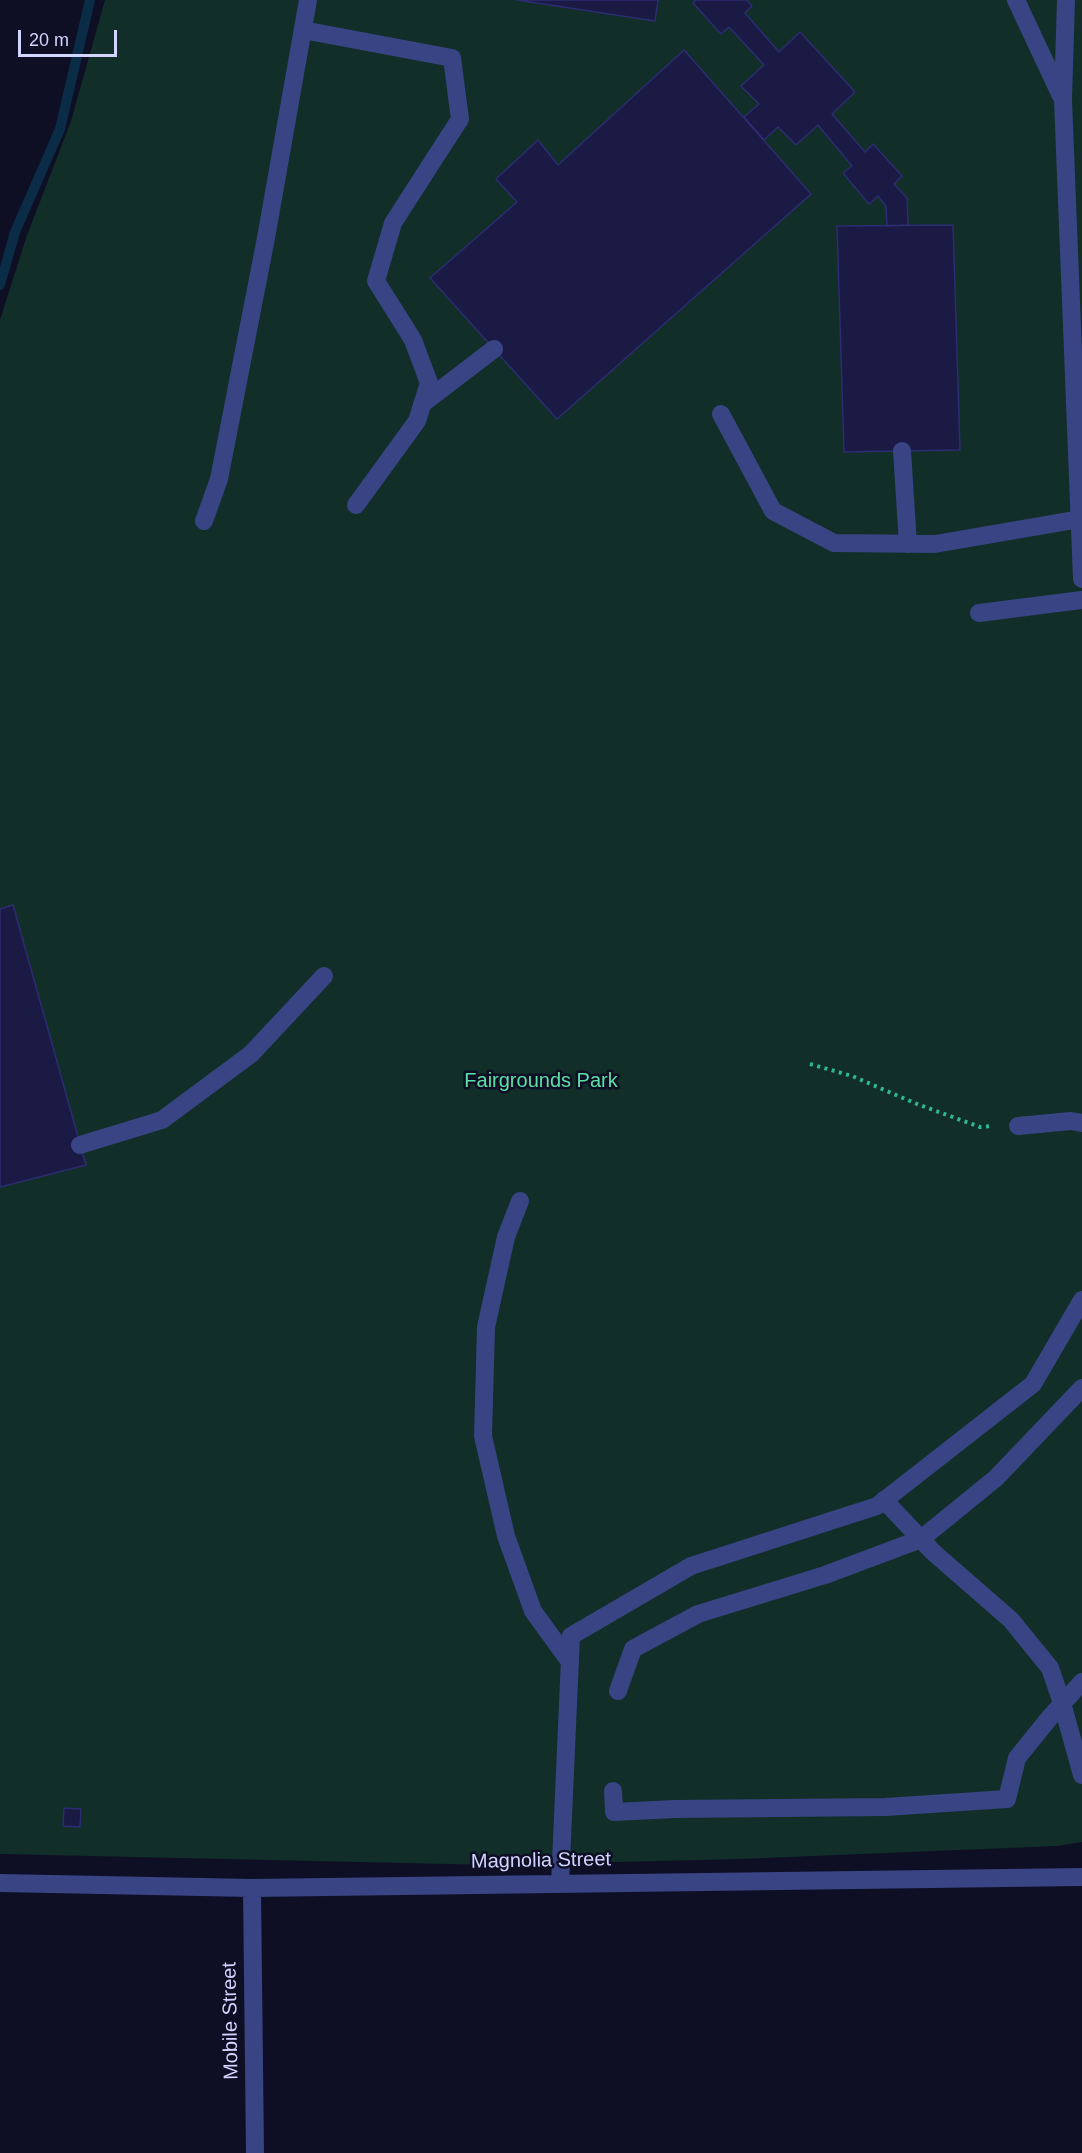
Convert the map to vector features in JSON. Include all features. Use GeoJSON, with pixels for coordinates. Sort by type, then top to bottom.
{"type":"FeatureCollection","features":[{"type":"Feature","properties":{"kind":"street"},"geometry":{"type":"LineString","coordinates":[[204,521],[219,479],[266,238],[308,0]]}},
{"type":"Feature","properties":{"kind":"street"},"geometry":{"type":"LineString","coordinates":[[1016,0],[1063,100]]}},
{"type":"Feature","properties":{"kind":"street"},"geometry":{"type":"LineString","coordinates":[[1066,0],[1063,100],[1082,579]]}},
{"type":"Feature","properties":{"kind":"street"},"geometry":{"type":"LineString","coordinates":[[303,30],[452,58],[460,119],[393,223],[376,281],[414,340],[429,383],[417,421],[356,505]]}},
{"type":"Feature","properties":{"kind":"street"},"geometry":{"type":"LineString","coordinates":[[422,404],[494,349]]}},
{"type":"Feature","properties":{"kind":"street"},"geometry":{"type":"LineString","coordinates":[[721,414],[773,511],[834,543],[935,544],[1080,519]]}},
{"type":"Feature","properties":{"kind":"street"},"geometry":{"type":"LineString","coordinates":[[902,451],[908,544]]}},
{"type":"Feature","properties":{"kind":"street"},"geometry":{"type":"LineString","coordinates":[[979,613],[1082,600]]}},
{"type":"Feature","properties":{"kind":"street"},"geometry":{"type":"LineString","coordinates":[[80,1145],[162,1120],[251,1054],[324,976]]}},
{"type":"Feature","properties":{"kind":"street"},"geometry":{"type":"LineString","coordinates":[[1018,1126],[1071,1121],[1082,1123]]}},
{"type":"Feature","properties":{"kind":"street"},"geometry":{"type":"LineString","coordinates":[[520,1201],[506,1237],[486,1327],[483,1436],[506,1536],[533,1611],[570,1662]]}},
{"type":"Feature","properties":{"kind":"street"},"geometry":{"type":"LineString","coordinates":[[560,1884],[571,1636],[691,1566],[877,1506],[1033,1384],[1082,1300]]}},
{"type":"Feature","properties":{"kind":"street"},"geometry":{"type":"LineString","coordinates":[[618,1691],[633,1649],[698,1614],[825,1575],[921,1539],[996,1478],[1082,1388]]}},
{"type":"Feature","properties":{"kind":"street"},"geometry":{"type":"LineString","coordinates":[[884,1500],[921,1539],[1011,1620],[1050,1668],[1082,1775]]}},
{"type":"Feature","properties":{"kind":"street"},"geometry":{"type":"LineString","coordinates":[[613,1791],[614,1812],[675,1809],[885,1807],[1008,1799],[1017,1758],[1082,1682]]}},
{"type":"Feature","properties":{"kind":"street","name":"Magnolia Street"},"geometry":{"type":"LineString","coordinates":[[0,1882],[252,1888],[1082,1876]]}},
{"type":"Feature","properties":{"kind":"street","name":"Mobile Street"},"geometry":{"type":"LineString","coordinates":[[252,1888],[255,2153]]}},
{"type":"Feature","properties":{"kind":"path"},"geometry":{"type":"LineString","coordinates":[[810,1064],[852,1076],[917,1104],[980,1126],[1018,1126]]}},
{"type":"Feature","properties":{"kind":"green space","name":"Fairgrounds Park"},"geometry":{"type":"Polygon","coordinates":[[[105,0],[1082,0],[1082,1842],[1057,1846],[740,1859],[493,1865],[0,1854],[0,320],[26,238],[71,121],[105,0]]]}},
{"type":"Feature","properties":{"kind":"building"},"geometry":{"type":"Polygon","coordinates":[[[517,0],[658,0],[655,21],[517,0]]]}},
{"type":"Feature","properties":{"kind":"building"},"geometry":{"type":"Polygon","coordinates":[[[696,0],[747,0],[752,6],[745,13],[779,52],[800,32],[855,92],[832,114],[865,152],[873,144],[902,176],[894,184],[907,198],[908,225],[887,226],[886,206],[878,196],[869,204],[843,173],[852,166],[818,125],[796,145],[778,127],[764,140],[744,117],[759,104],[741,86],[764,65],[729,27],[721,34],[693,3],[696,0]]]}},
{"type":"Feature","properties":{"kind":"building"},"geometry":{"type":"Polygon","coordinates":[[[684,50],[811,194],[557,419],[430,278],[517,202],[496,179],[538,140],[558,165],[684,50]]]}},
{"type":"Feature","properties":{"kind":"building"},"geometry":{"type":"Polygon","coordinates":[[[953,225],[960,450],[844,452],[837,226],[953,225]]]}},
{"type":"Feature","properties":{"kind":"building"},"geometry":{"type":"Polygon","coordinates":[[[13,905],[86,1165],[0,1187],[0,909],[13,905]]]}},
{"type":"Feature","properties":{"kind":"building"},"geometry":{"type":"Polygon","coordinates":[[[64,1808],[81,1809],[80,1827],[63,1826],[64,1808]]]}},
{"type":"Feature","properties":{"kind":"waterway"},"geometry":{"type":"LineString","coordinates":[[0,285],[15,232],[60,129],[90,0]]}}]}
